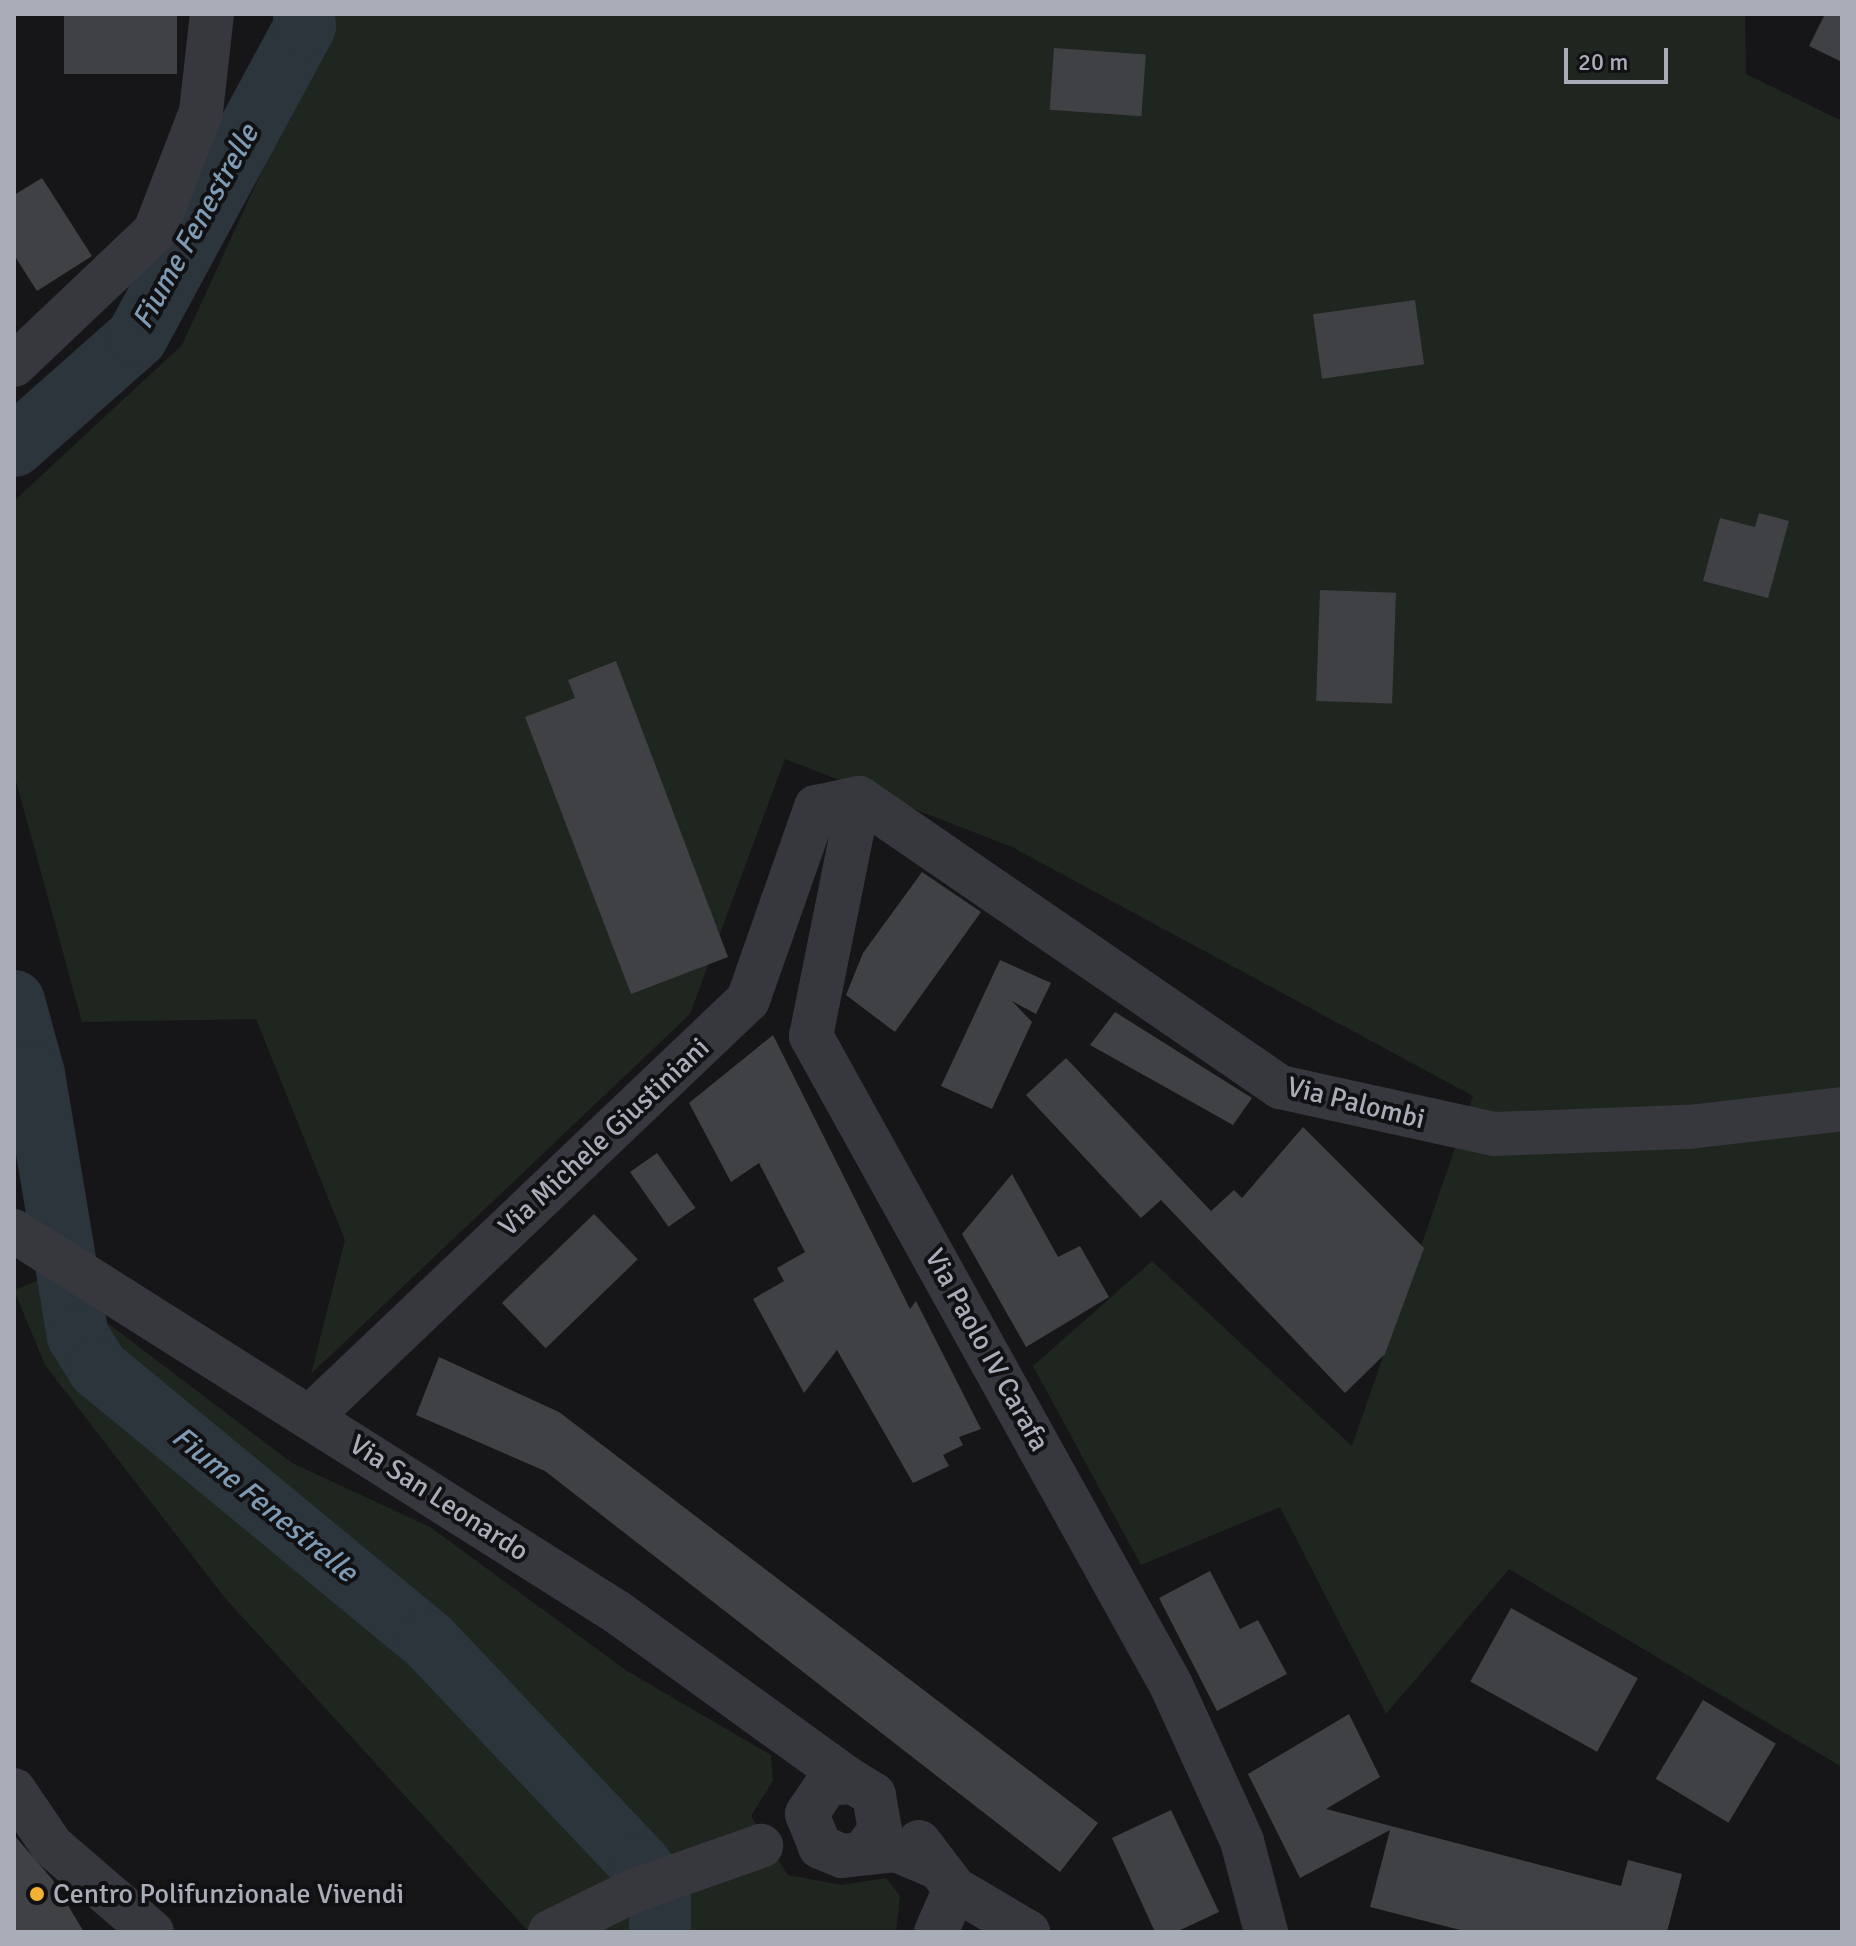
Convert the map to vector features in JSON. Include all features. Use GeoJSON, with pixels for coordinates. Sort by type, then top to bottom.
{"type":"FeatureCollection","features":[{"type":"Feature","properties":{"kind":"street"},"geometry":{"type":"LineString","coordinates":[[14,365],[155,231],[201,112],[212,14]]}},
{"type":"Feature","properties":{"kind":"street","name":"Via Michele Giustiniani"},"geometry":{"type":"LineString","coordinates":[[312,1415],[748,1000],[816,807],[859,798]]}},
{"type":"Feature","properties":{"kind":"street","name":"Via Palombi"},"geometry":{"type":"LineString","coordinates":[[859,798],[1280,1087],[1494,1134],[1689,1127],[1842,1109]]}},
{"type":"Feature","properties":{"kind":"street","name":"Via Paolo IV Carafa"},"geometry":{"type":"LineString","coordinates":[[859,798],[811,1036],[1171,1685],[1242,1841],[1266,1932]]}},
{"type":"Feature","properties":{"kind":"street","name":"Via San Leonardo"},"geometry":{"type":"LineString","coordinates":[[14,1231],[99,1280],[617,1612],[908,1823],[944,1877]]}},
{"type":"Feature","properties":{"kind":"street"},"geometry":{"type":"LineString","coordinates":[[783,1733],[808,1808],[812,1838],[848,1851]]}},
{"type":"Feature","properties":{"kind":"street"},"geometry":{"type":"LineString","coordinates":[[550,1932],[633,1891],[756,1848],[808,1808],[827,1784],[863,1788],[880,1830],[848,1851]]}},
{"type":"Feature","properties":{"kind":"street"},"geometry":{"type":"LineString","coordinates":[[14,1790],[52,1846],[152,1932]]}},
{"type":"Feature","properties":{"kind":"street"},"geometry":{"type":"LineString","coordinates":[[756,1848],[896,1850],[1028,1932]]}},
{"type":"Feature","properties":{"kind":"street"},"geometry":{"type":"LineString","coordinates":[[936,1932],[944,1877]]}},
{"type":"Feature","properties":{"kind":"shaded area"},"geometry":{"type":"Polygon","coordinates":[[[334,14],[1745,14],[1746,74],[1842,121],[1842,1767],[1509,1569],[1386,1714],[1280,1507],[1141,1565],[1033,1366],[1152,1261],[1352,1446],[1473,1096],[1012,847],[785,759],[690,1014],[311,1374],[345,1240],[256,1019],[82,1022],[14,774],[14,501],[182,345],[334,14]]]}},
{"type":"Feature","properties":{"kind":"shaded area"},"geometry":{"type":"Polygon","coordinates":[[[47,1277],[292,1463],[430,1527],[627,1671],[771,1755],[773,1781],[751,1816],[788,1875],[842,1885],[886,1878],[900,1896],[896,1932],[529,1932],[225,1598],[45,1365],[14,1290],[47,1277]]]}},
{"type":"Feature","properties":{"kind":"building"},"geometry":{"type":"Polygon","coordinates":[[[64,14],[177,14],[177,74],[64,74],[64,14]]]}},
{"type":"Feature","properties":{"kind":"building"},"geometry":{"type":"Polygon","coordinates":[[[1825,14],[1842,14],[1842,62],[1809,46],[1825,14]]]}},
{"type":"Feature","properties":{"kind":"building"},"geometry":{"type":"Polygon","coordinates":[[[1054,48],[1146,54],[1141,116],[1050,110],[1054,48]]]}},
{"type":"Feature","properties":{"kind":"building"},"geometry":{"type":"Polygon","coordinates":[[[42,178],[92,256],[37,291],[14,255],[14,195],[42,178]]]}},
{"type":"Feature","properties":{"kind":"building"},"geometry":{"type":"Polygon","coordinates":[[[1415,300],[1424,364],[1322,379],[1313,314],[1415,300]]]}},
{"type":"Feature","properties":{"kind":"building"},"geometry":{"type":"Polygon","coordinates":[[[1759,513],[1789,521],[1768,598],[1703,581],[1720,518],[1755,527],[1759,513]]]}},
{"type":"Feature","properties":{"kind":"building"},"geometry":{"type":"Polygon","coordinates":[[[1320,590],[1396,593],[1392,704],[1316,701],[1320,590]]]}},
{"type":"Feature","properties":{"kind":"building"},"geometry":{"type":"Polygon","coordinates":[[[616,661],[728,957],[631,994],[525,717],[575,698],[568,680],[616,661]]]}},
{"type":"Feature","properties":{"kind":"building"},"geometry":{"type":"Polygon","coordinates":[[[922,872],[981,912],[895,1032],[846,995],[863,953],[922,872]]]}},
{"type":"Feature","properties":{"kind":"building"},"geometry":{"type":"Polygon","coordinates":[[[1000,960],[1051,983],[1036,1014],[1012,1001],[1032,1022],[992,1109],[941,1086],[1000,960]]]}},
{"type":"Feature","properties":{"kind":"building"},"geometry":{"type":"Polygon","coordinates":[[[1115,1012],[1252,1098],[1233,1125],[1090,1045],[1115,1012]]]}},
{"type":"Feature","properties":{"kind":"building"},"geometry":{"type":"Polygon","coordinates":[[[773,1035],[910,1309],[916,1301],[981,1429],[959,1437],[963,1445],[943,1455],[949,1466],[913,1483],[837,1350],[804,1393],[753,1299],[784,1281],[777,1268],[805,1252],[759,1163],[731,1182],[689,1103],[773,1035]]]}},
{"type":"Feature","properties":{"kind":"building"},"geometry":{"type":"Polygon","coordinates":[[[1066,1058],[1211,1211],[1234,1190],[1242,1198],[1303,1127],[1424,1248],[1385,1354],[1345,1393],[1161,1200],[1141,1218],[1026,1095],[1066,1058]]]}},
{"type":"Feature","properties":{"kind":"building"},"geometry":{"type":"Polygon","coordinates":[[[657,1153],[695,1208],[668,1227],[630,1172],[657,1153]]]}},
{"type":"Feature","properties":{"kind":"building"},"geometry":{"type":"Polygon","coordinates":[[[1012,1174],[1058,1257],[1080,1246],[1109,1297],[1026,1347],[962,1234],[1012,1174]]]}},
{"type":"Feature","properties":{"kind":"building"},"geometry":{"type":"Polygon","coordinates":[[[594,1214],[638,1259],[546,1348],[502,1303],[594,1214]]]}},
{"type":"Feature","properties":{"kind":"building"},"geometry":{"type":"Polygon","coordinates":[[[439,1357],[559,1412],[1098,1823],[1060,1872],[545,1471],[416,1415],[439,1357]]]}},
{"type":"Feature","properties":{"kind":"building"},"geometry":{"type":"Polygon","coordinates":[[[1210,1571],[1240,1629],[1258,1620],[1287,1674],[1217,1711],[1159,1598],[1210,1571]]]}},
{"type":"Feature","properties":{"kind":"building"},"geometry":{"type":"Polygon","coordinates":[[[1511,1608],[1638,1678],[1597,1752],[1470,1681],[1511,1608]]]}},
{"type":"Feature","properties":{"kind":"building"},"geometry":{"type":"Polygon","coordinates":[[[1703,1700],[1776,1744],[1728,1823],[1656,1779],[1703,1700]]]}},
{"type":"Feature","properties":{"kind":"building"},"geometry":{"type":"Polygon","coordinates":[[[1349,1714],[1380,1777],[1326,1809],[1621,1886],[1628,1860],[1682,1874],[1667,1932],[1468,1932],[1370,1907],[1390,1830],[1300,1878],[1248,1774],[1349,1714]]]}},
{"type":"Feature","properties":{"kind":"building"},"geometry":{"type":"Polygon","coordinates":[[[1171,1810],[1219,1912],[1176,1932],[1155,1932],[1112,1838],[1171,1810]]]}},
{"type":"Feature","properties":{"kind":"building","name":"Centro Polifunzionale Vivendi"},"geometry":{"type":"Polygon","coordinates":[[[14,1835],[52,1879],[84,1932],[14,1932],[14,1835]]]}},
{"type":"Feature","properties":{"kind":"waterway","name":"Fiume Fenestrelle"},"geometry":{"type":"LineString","coordinates":[[14,446],[137,337],[305,26],[304,14]]}},
{"type":"Feature","properties":{"kind":"waterway","name":"Fiume Fenestrelle"},"geometry":{"type":"LineString","coordinates":[[14,1001],[34,1074],[78,1336],[99,1369],[429,1641],[641,1865],[660,1893],[660,1932]]}},
{"type":"Feature","properties":{"kind":"place","name":"Centro Polifunzionale Vivendi"},"geometry":{"type":"Point","coordinates":[37,1894]}}]}
